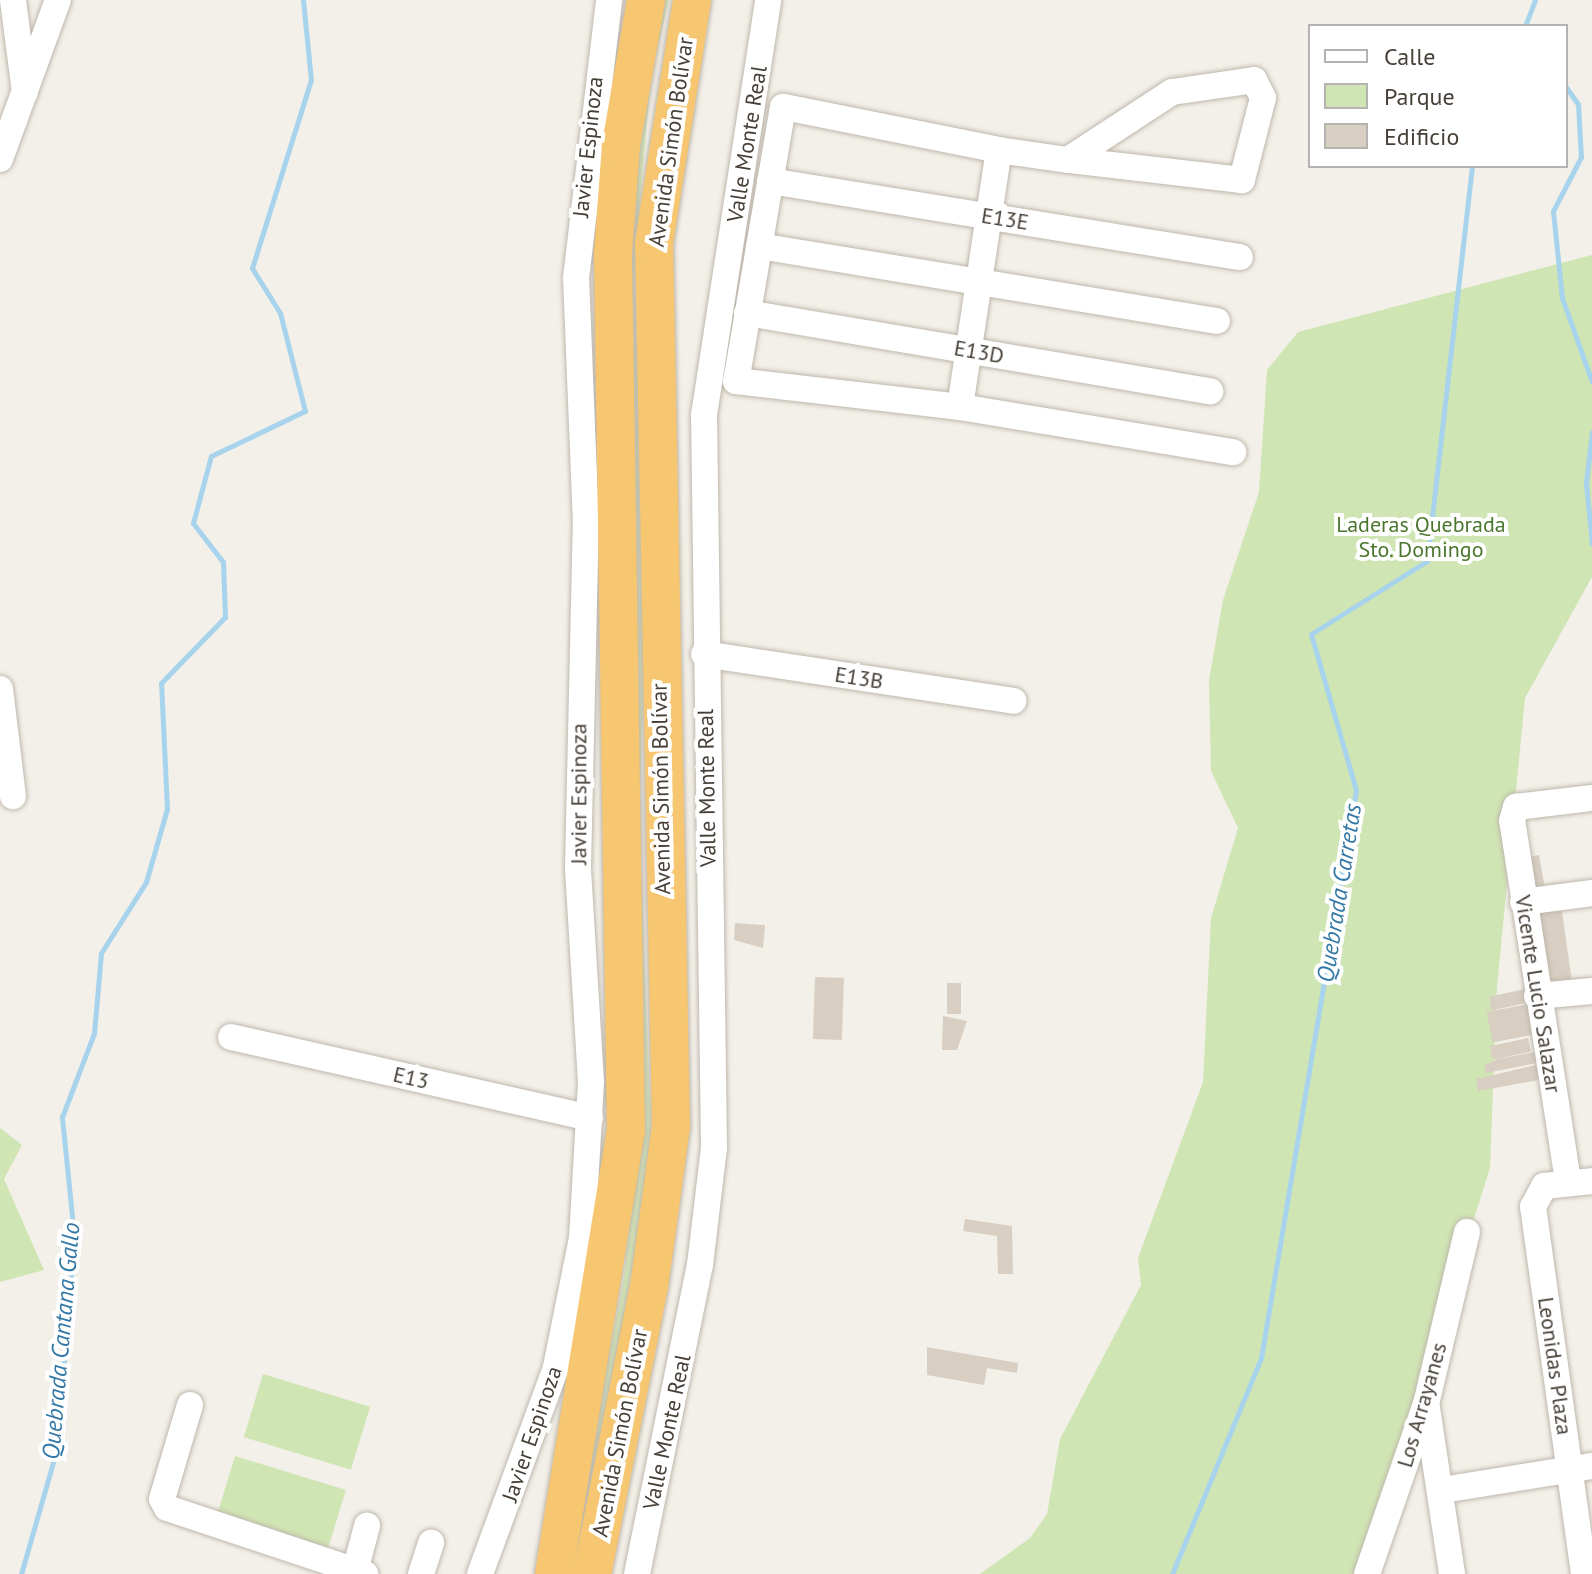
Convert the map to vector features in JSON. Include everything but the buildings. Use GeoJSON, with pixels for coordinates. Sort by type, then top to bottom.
{"type":"FeatureCollection","features":[{"type":"Feature","properties":{"kind":"highway","name":"Avenida Simón Bolívar"},"geometry":{"type":"LineString","coordinates":[[554,1574],[626,1131],[613,254],[621,145],[646,0]]}},
{"type":"Feature","properties":{"kind":"highway","name":"Avenida Simón Bolívar"},"geometry":{"type":"LineString","coordinates":[[592,1574],[649,1287],[671,1126],[654,243],[692,0]]}},
{"type":"Feature","properties":{"kind":"street"},"geometry":{"type":"LineString","coordinates":[[13,0],[26,99]]}},
{"type":"Feature","properties":{"kind":"street"},"geometry":{"type":"LineString","coordinates":[[0,159],[26,99],[58,0]]}},
{"type":"Feature","properties":{"kind":"street","name":"Javier Espinoza"},"geometry":{"type":"LineString","coordinates":[[480,1574],[556,1367],[582,1238],[590,1118],[578,867],[586,526],[576,278],[609,0]]}},
{"type":"Feature","properties":{"kind":"street","name":"Valle Monte Real"},"geometry":{"type":"LineString","coordinates":[[637,1574],[697,1280],[714,1147],[704,654],[704,415],[768,0]]}},
{"type":"Feature","properties":{"kind":"street"},"geometry":{"type":"LineString","coordinates":[[1068,160],[1172,92],[1254,80],[1263,98],[1242,180],[1068,160],[999,150],[783,107],[736,381],[960,407],[1233,452]]}},
{"type":"Feature","properties":{"kind":"street"},"geometry":{"type":"LineString","coordinates":[[960,407],[999,150]]}},
{"type":"Feature","properties":{"kind":"street","name":"E13E"},"geometry":{"type":"LineString","coordinates":[[770,181],[1240,257]]}},
{"type":"Feature","properties":{"kind":"street"},"geometry":{"type":"LineString","coordinates":[[736,221],[760,244]]}},
{"type":"Feature","properties":{"kind":"street"},"geometry":{"type":"LineString","coordinates":[[731,252],[760,244],[1217,321]]}},
{"type":"Feature","properties":{"kind":"street","name":"E13D"},"geometry":{"type":"LineString","coordinates":[[747,313],[1210,391]]}},
{"type":"Feature","properties":{"kind":"street","name":"E13B"},"geometry":{"type":"LineString","coordinates":[[704,654],[1013,701]]}},
{"type":"Feature","properties":{"kind":"street"},"geometry":{"type":"LineString","coordinates":[[0,689],[13,796]]}},
{"type":"Feature","properties":{"kind":"street","name":"Vicente Lucio Salazar"},"geometry":{"type":"LineString","coordinates":[[1580,1181],[1537,996],[1523,902],[1516,807],[1592,798]]}},
{"type":"Feature","properties":{"kind":"street"},"geometry":{"type":"LineString","coordinates":[[1523,902],[1592,893]]}},
{"type":"Feature","properties":{"kind":"street"},"geometry":{"type":"LineString","coordinates":[[1537,996],[1592,991]]}},
{"type":"Feature","properties":{"kind":"street","name":"E13"},"geometry":{"type":"LineString","coordinates":[[231,1037],[590,1118]]}},
{"type":"Feature","properties":{"kind":"street","name":"Leonidas Plaza"},"geometry":{"type":"LineString","coordinates":[[1580,1181],[1544,1186],[1533,1207],[1580,1468],[1584,1574]]}},
{"type":"Feature","properties":{"kind":"street","name":"Los Arrayanes"},"geometry":{"type":"LineString","coordinates":[[1367,1574],[1426,1404],[1467,1232]]}},
{"type":"Feature","properties":{"kind":"street"},"geometry":{"type":"LineString","coordinates":[[1426,1404],[1442,1490],[1452,1574]]}},
{"type":"Feature","properties":{"kind":"street"},"geometry":{"type":"LineString","coordinates":[[190,1405],[162,1499],[167,1508],[360,1572],[367,1526]]}},
{"type":"Feature","properties":{"kind":"street"},"geometry":{"type":"LineString","coordinates":[[1442,1490],[1580,1468]]}},
{"type":"Feature","properties":{"kind":"street"},"geometry":{"type":"LineString","coordinates":[[421,1574],[431,1543]]}},
{"type":"Feature","properties":{"kind":"green space"},"geometry":{"type":"Polygon","coordinates":[[[655,0],[669,0],[651,76],[634,270],[646,628],[639,814],[652,1152],[579,1574],[568,1574],[624,1277],[634,1186],[625,268],[655,0]]]}},
{"type":"Feature","properties":{"kind":"green space","name":"Laderas Quebrada Sto. Domingo"},"geometry":{"type":"Polygon","coordinates":[[[1592,255],[1592,577],[1525,698],[1497,987],[1490,1168],[1362,1574],[980,1574],[1030,1538],[1047,1514],[1060,1439],[1141,1285],[1138,1258],[1203,1082],[1211,918],[1238,828],[1211,771],[1209,680],[1223,600],[1259,492],[1267,370],[1298,332],[1592,255]]]}},
{"type":"Feature","properties":{"kind":"green space"},"geometry":{"type":"Polygon","coordinates":[[[0,1128],[22,1145],[4,1179],[44,1270],[0,1282],[0,1128]]]}},
{"type":"Feature","properties":{"kind":"green space"},"geometry":{"type":"Polygon","coordinates":[[[263,1374],[370,1407],[351,1470],[244,1437],[263,1374]]]}},
{"type":"Feature","properties":{"kind":"green space"},"geometry":{"type":"Polygon","coordinates":[[[235,1456],[346,1490],[327,1552],[216,1518],[235,1456]]]}},
{"type":"Feature","properties":{"kind":"waterway","name":"Quebrada Cantana Gallo"},"geometry":{"type":"LineString","coordinates":[[21,1574],[54,1459],[64,1360],[74,1236],[62,1117],[94,1033],[101,953],[146,882],[167,809],[161,683],[225,617],[223,562],[193,523],[211,456],[305,411],[280,313],[252,268],[311,80],[303,0]]}},
{"type":"Feature","properties":{"kind":"waterway","name":"Quebrada Carretas"},"geometry":{"type":"LineString","coordinates":[[1526,24],[1535,0]]}},
{"type":"Feature","properties":{"kind":"waterway"},"geometry":{"type":"LineString","coordinates":[[1568,90],[1578,104],[1581,157],[1553,211],[1562,298],[1592,382]]}},
{"type":"Feature","properties":{"kind":"waterway","name":"Quebrada Carretas"},"geometry":{"type":"LineString","coordinates":[[1172,1574],[1261,1358],[1356,790],[1311,634],[1427,561],[1472,168]]}},
{"type":"Feature","properties":{"kind":"waterway"},"geometry":{"type":"LineString","coordinates":[[1592,432],[1586,483],[1592,544]]}}]}
